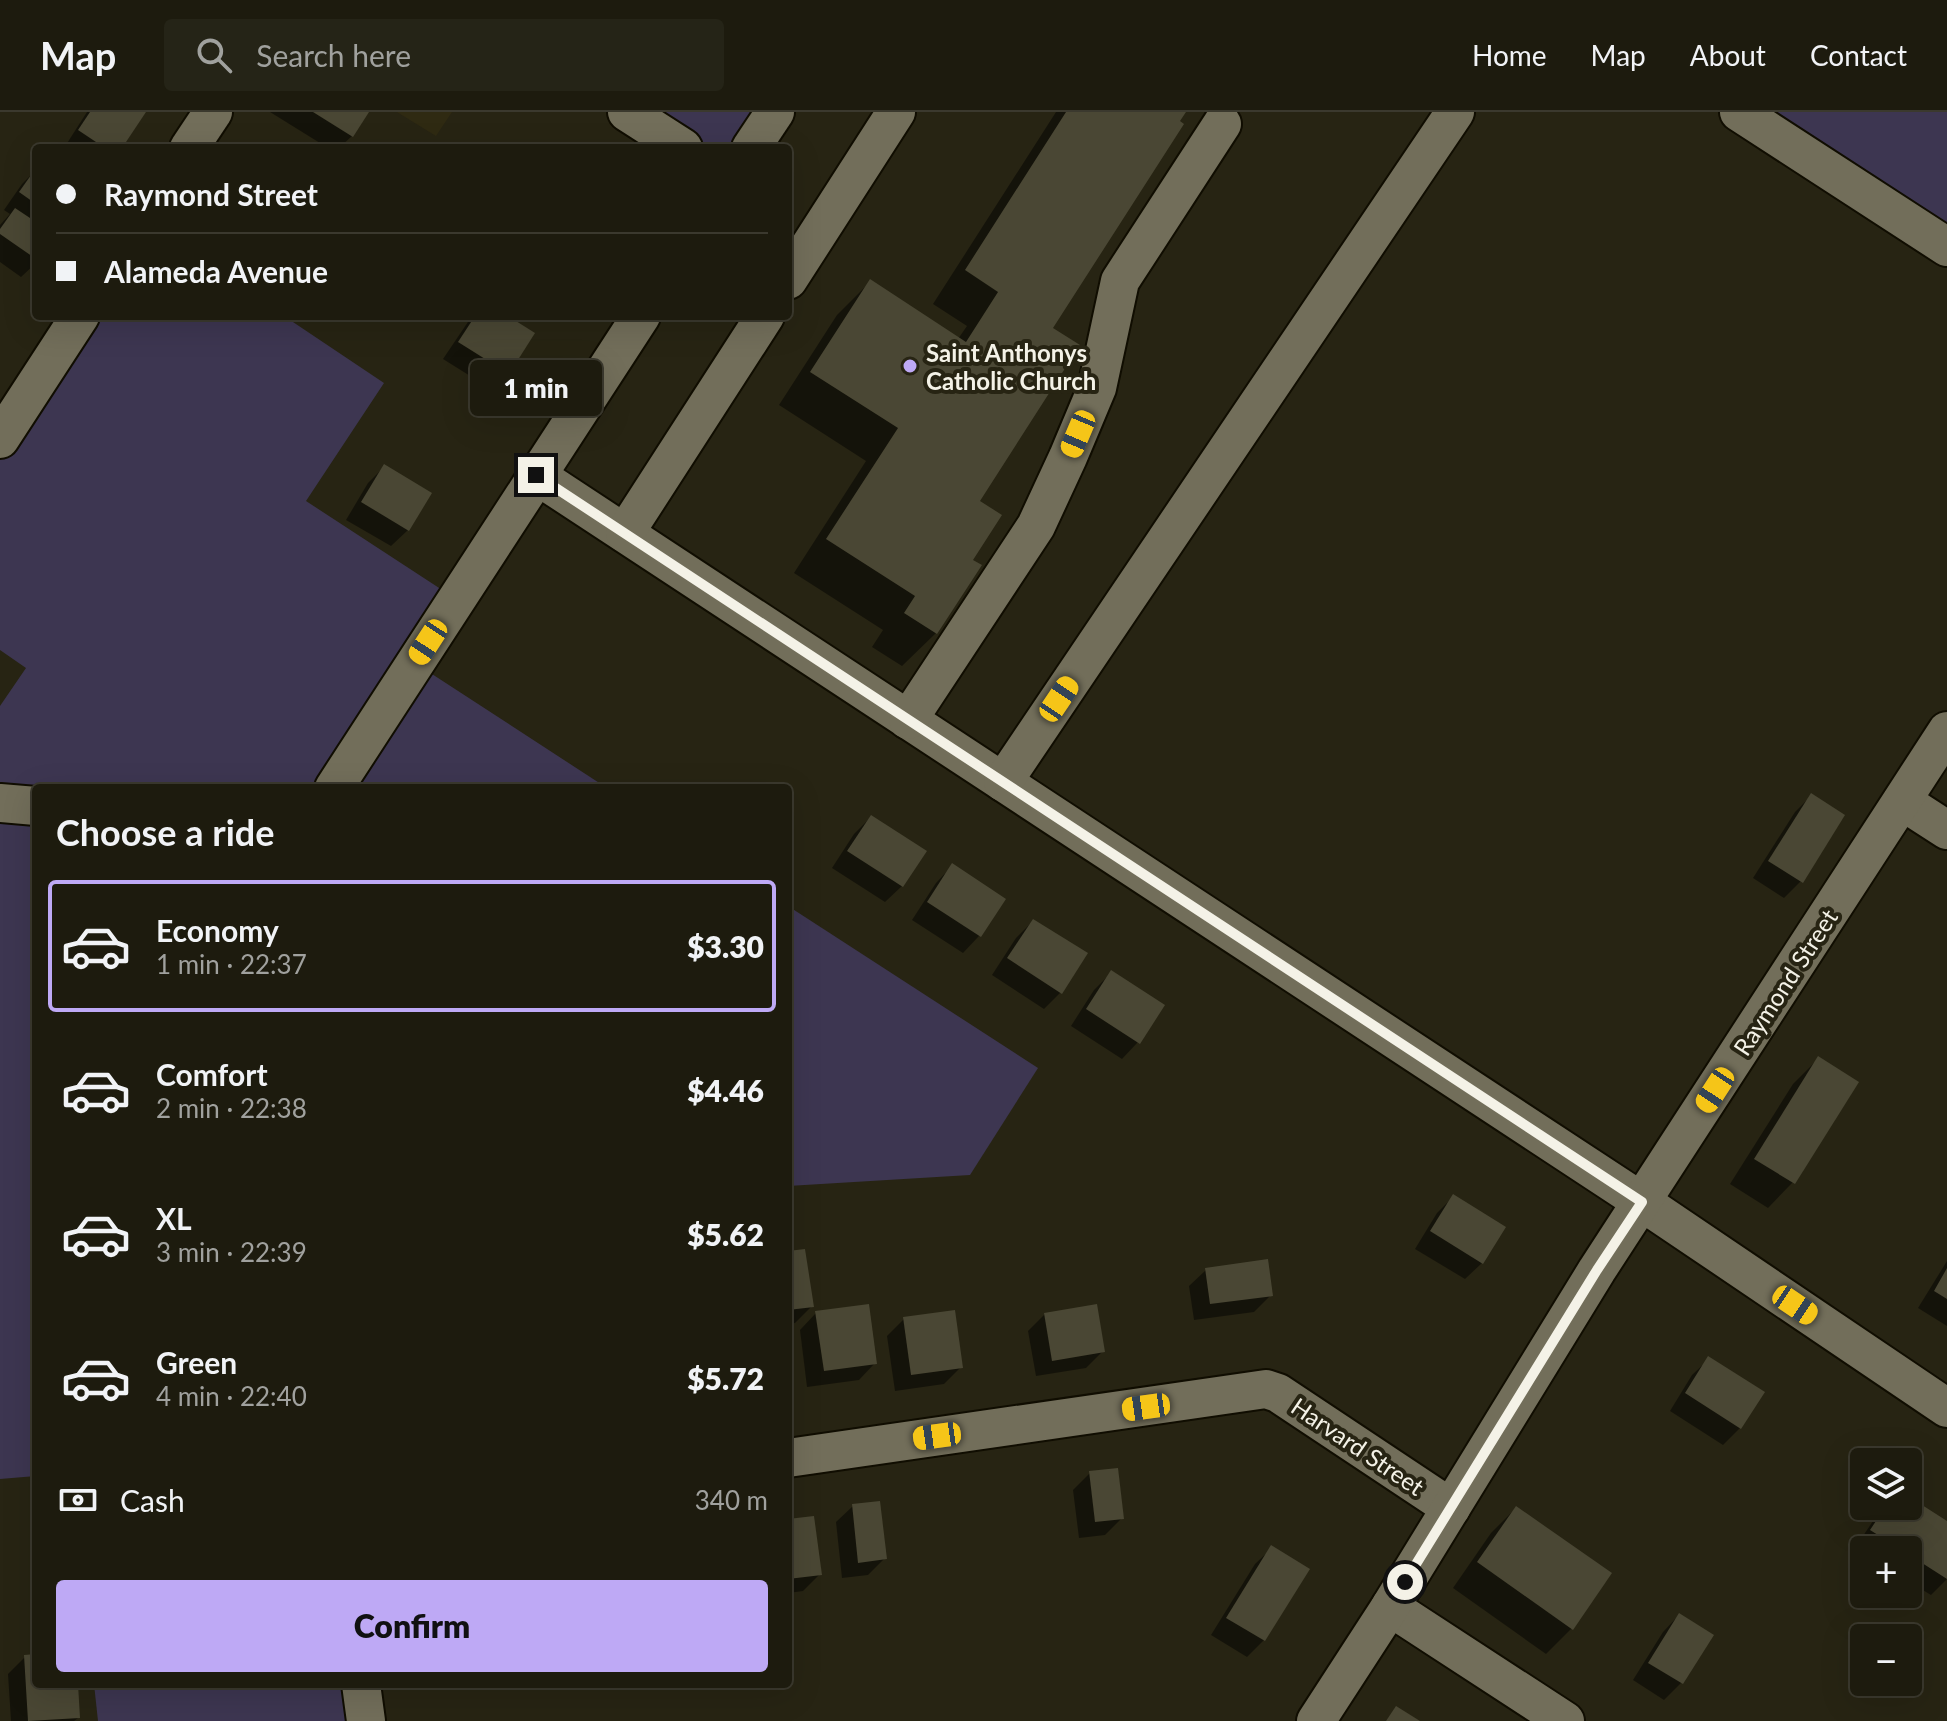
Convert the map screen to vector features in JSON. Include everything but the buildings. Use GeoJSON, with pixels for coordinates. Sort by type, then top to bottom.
{"type":"FeatureCollection","features":[{"type":"Feature","properties":{"kind":"street"},"geometry":{"type":"LineString","coordinates":[[192,144],[213,112]]}},
{"type":"Feature","properties":{"kind":"street"},"geometry":{"type":"LineString","coordinates":[[627,112],[677,144]]}},
{"type":"Feature","properties":{"kind":"street"},"geometry":{"type":"LineString","coordinates":[[754,144],[775,112]]}},
{"type":"Feature","properties":{"kind":"street"},"geometry":{"type":"LineString","coordinates":[[792,274],[896,112]]}},
{"type":"Feature","properties":{"kind":"street"},"geometry":{"type":"LineString","coordinates":[[1003,782],[1455,112]]}},
{"type":"Feature","properties":{"kind":"street"},"geometry":{"type":"LineString","coordinates":[[1739,112],[1947,247]]}},
{"type":"Feature","properties":{"kind":"street"},"geometry":{"type":"LineString","coordinates":[[908,720],[1036,526],[1097,388],[1120,281],[1222,124]]}},
{"type":"Feature","properties":{"kind":"street"},"geometry":{"type":"LineString","coordinates":[[0,439],[77,320]]}},
{"type":"Feature","properties":{"kind":"street"},"geometry":{"type":"LineString","coordinates":[[337,784],[638,320]]}},
{"type":"Feature","properties":{"kind":"street"},"geometry":{"type":"LineString","coordinates":[[625,533],[762,320]]}},
{"type":"Feature","properties":{"kind":"street"},"geometry":{"type":"LineString","coordinates":[[536,475],[1642,1202],[1947,1408]]}},
{"type":"Feature","properties":{"kind":"street","name":"Raymond Street"},"geometry":{"type":"LineString","coordinates":[[1316,1721],[1390,1607],[1597,1270],[1947,731]]}},
{"type":"Feature","properties":{"kind":"street"},"geometry":{"type":"LineString","coordinates":[[1902,801],[1947,830]]}},
{"type":"Feature","properties":{"kind":"street"},"geometry":{"type":"LineString","coordinates":[[0,803],[32,806]]}},
{"type":"Feature","properties":{"kind":"street","name":"Harvard Street"},"geometry":{"type":"LineString","coordinates":[[792,1457],[1266,1389],[1278,1393],[1451,1508]]}},
{"type":"Feature","properties":{"kind":"street"},"geometry":{"type":"LineString","coordinates":[[1390,1607],[1565,1721]]}},
{"type":"Feature","properties":{"kind":"street"},"geometry":{"type":"LineString","coordinates":[[362,1688],[366,1721]]}},
{"type":"Feature","properties":{"kind":"shaded area"},"geometry":{"type":"Polygon","coordinates":[[[397,112],[452,112],[436,136],[397,112]]]}},
{"type":"Feature","properties":{"kind":"shaded area"},"geometry":{"type":"Polygon","coordinates":[[[627,112],[775,112],[754,144],[677,144],[627,112]]]}},
{"type":"Feature","properties":{"kind":"shaded area"},"geometry":{"type":"Polygon","coordinates":[[[1739,112],[1947,112],[1947,247],[1739,112]]]}},
{"type":"Feature","properties":{"kind":"shaded area"},"geometry":{"type":"Polygon","coordinates":[[[77,320],[290,320],[384,383],[306,501],[456,599],[415,663],[601,784],[32,784],[32,1476],[0,1479],[0,706],[26,668],[0,650],[0,439],[77,320]]]}},
{"type":"Feature","properties":{"kind":"shaded area"},"geometry":{"type":"Polygon","coordinates":[[[792,909],[1038,1068],[970,1175],[792,1186],[792,909]]]}},
{"type":"Feature","properties":{"kind":"shaded area"},"geometry":{"type":"Polygon","coordinates":[[[94,1688],[362,1688],[366,1721],[98,1721],[94,1688]]]}},
{"type":"Feature","properties":{"kind":"place","name":"Saint Anthonys Catholic Church"},"geometry":{"type":"Point","coordinates":[910,366]}},
{"type":"Feature","properties":{"kind":"route"},"geometry":{"type":"LineString","coordinates":[[536,475],[1642,1202],[1405,1582]]}}]}
